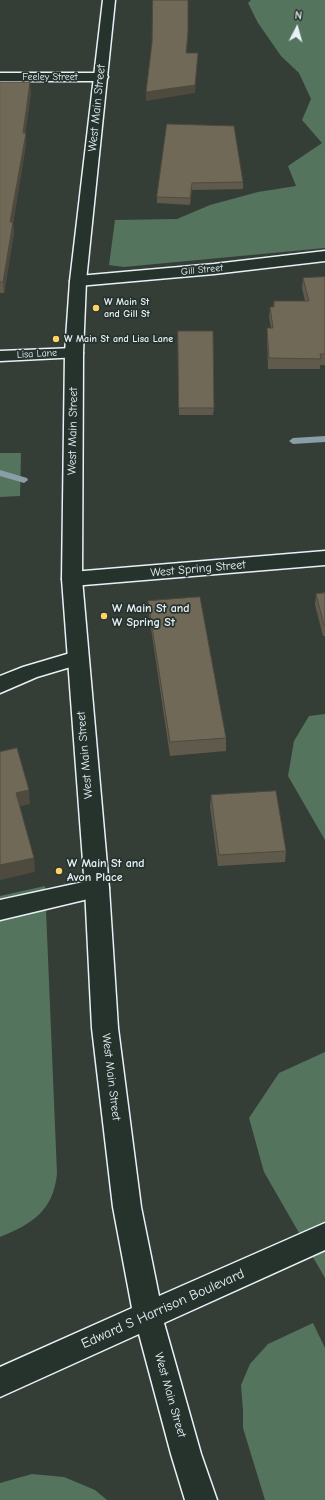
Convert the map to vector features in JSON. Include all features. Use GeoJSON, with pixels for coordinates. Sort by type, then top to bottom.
{"type":"FeatureCollection","features":[{"type":"Feature","properties":{"kind":"main road","name":"West Main Street"},"geometry":{"type":"LineString","coordinates":[[109,0],[78,281],[74,353],[72,579],[77,658],[97,888],[106,1036],[128,1207],[148,1316],[184,1446],[201,1500]]}},
{"type":"Feature","properties":{"kind":"main road","name":"Feeley Street"},"geometry":{"type":"LineString","coordinates":[[0,77],[101,77]]}},
{"type":"Feature","properties":{"kind":"main road","name":"Gill Street"},"geometry":{"type":"LineString","coordinates":[[78,281],[325,256]]}},
{"type":"Feature","properties":{"kind":"main road","name":"Lisa Lane"},"geometry":{"type":"LineString","coordinates":[[0,356],[74,353]]}},
{"type":"Feature","properties":{"kind":"main road","name":"West Spring Street"},"geometry":{"type":"LineString","coordinates":[[72,579],[325,558]]}},
{"type":"Feature","properties":{"kind":"main road"},"geometry":{"type":"LineString","coordinates":[[0,685],[30,672],[77,658]]}},
{"type":"Feature","properties":{"kind":"main road"},"geometry":{"type":"LineString","coordinates":[[0,910],[97,888]]}},
{"type":"Feature","properties":{"kind":"main road","name":"Edward S Harrison Boulevard"},"geometry":{"type":"LineString","coordinates":[[0,1382],[325,1236]]}},
{"type":"Feature","properties":{"kind":"green space"},"geometry":{"type":"Polygon","coordinates":[[[251,0],[325,0],[325,248],[124,267],[109,265],[115,220],[177,219],[210,205],[258,192],[296,186],[288,166],[322,143],[302,120],[311,99],[299,73],[281,56],[258,23],[248,3],[251,0]]]}},
{"type":"Feature","properties":{"kind":"green space"},"geometry":{"type":"Polygon","coordinates":[[[0,453],[21,453],[20,496],[0,497],[0,453]]]}},
{"type":"Feature","properties":{"kind":"green space"},"geometry":{"type":"Polygon","coordinates":[[[325,714],[325,840],[288,776],[294,741],[309,716],[325,714]]]}},
{"type":"Feature","properties":{"kind":"green space"},"geometry":{"type":"Polygon","coordinates":[[[45,886],[57,1174],[55,1187],[46,1207],[22,1227],[0,1237],[0,896],[45,886]]]}},
{"type":"Feature","properties":{"kind":"green space"},"geometry":{"type":"Polygon","coordinates":[[[325,1052],[325,1278],[264,1172],[249,1118],[279,1073],[325,1052]]]}},
{"type":"Feature","properties":{"kind":"green space"},"geometry":{"type":"Polygon","coordinates":[[[313,1323],[325,1348],[325,1500],[265,1500],[243,1428],[241,1385],[250,1364],[268,1344],[313,1323]]]}},
{"type":"Feature","properties":{"kind":"green space"},"geometry":{"type":"Polygon","coordinates":[[[32,1474],[64,1477],[95,1490],[107,1500],[0,1500],[0,1483],[32,1474]]]}},
{"type":"Feature","properties":{"kind":"building"},"geometry":{"type":"Polygon","coordinates":[[[153,0],[188,0],[188,32],[186,53],[198,53],[195,85],[146,92],[152,43],[153,0]]]}},
{"type":"Feature","properties":{"kind":"building"},"geometry":{"type":"Polygon","coordinates":[[[0,82],[30,82],[23,133],[26,133],[10,222],[13,222],[3,282],[0,282],[0,82]]]}},
{"type":"Feature","properties":{"kind":"building"},"geometry":{"type":"Polygon","coordinates":[[[167,124],[234,126],[243,182],[192,183],[190,198],[157,197],[167,124]]]}},
{"type":"Feature","properties":{"kind":"building"},"geometry":{"type":"Polygon","coordinates":[[[325,277],[325,354],[320,354],[321,359],[269,358],[267,328],[273,328],[270,307],[274,307],[274,301],[309,301],[303,278],[325,277]]]}},
{"type":"Feature","properties":{"kind":"building"},"geometry":{"type":"Polygon","coordinates":[[[178,331],[213,331],[214,408],[179,408],[178,331]]]}},
{"type":"Feature","properties":{"kind":"building"},"geometry":{"type":"Polygon","coordinates":[[[325,593],[325,625],[324,625],[316,594],[325,593]]]}},
{"type":"Feature","properties":{"kind":"building"},"geometry":{"type":"Polygon","coordinates":[[[200,597],[226,738],[170,742],[148,601],[200,597]]]}},
{"type":"Feature","properties":{"kind":"building"},"geometry":{"type":"Polygon","coordinates":[[[17,748],[29,790],[16,793],[34,858],[0,865],[0,752],[17,748]]]}},
{"type":"Feature","properties":{"kind":"building"},"geometry":{"type":"Polygon","coordinates":[[[276,791],[286,851],[219,855],[211,795],[276,791]]]}},
{"type":"Feature","properties":{"kind":"waterway"},"geometry":{"type":"LineString","coordinates":[[293,441],[325,439]]}},
{"type":"Feature","properties":{"kind":"waterway"},"geometry":{"type":"LineString","coordinates":[[0,473],[24,480]]}},
{"type":"Feature","properties":{"kind":"place","name":"W Main St and Gill St"},"geometry":{"type":"Point","coordinates":[96,308]}},
{"type":"Feature","properties":{"kind":"place","name":"W Main St and Lisa Lane"},"geometry":{"type":"Point","coordinates":[56,339]}},
{"type":"Feature","properties":{"kind":"place","name":"W Main St and W Spring St"},"geometry":{"type":"Point","coordinates":[104,616]}},
{"type":"Feature","properties":{"kind":"place","name":"W Main St and Avon Place"},"geometry":{"type":"Point","coordinates":[59,871]}}]}
